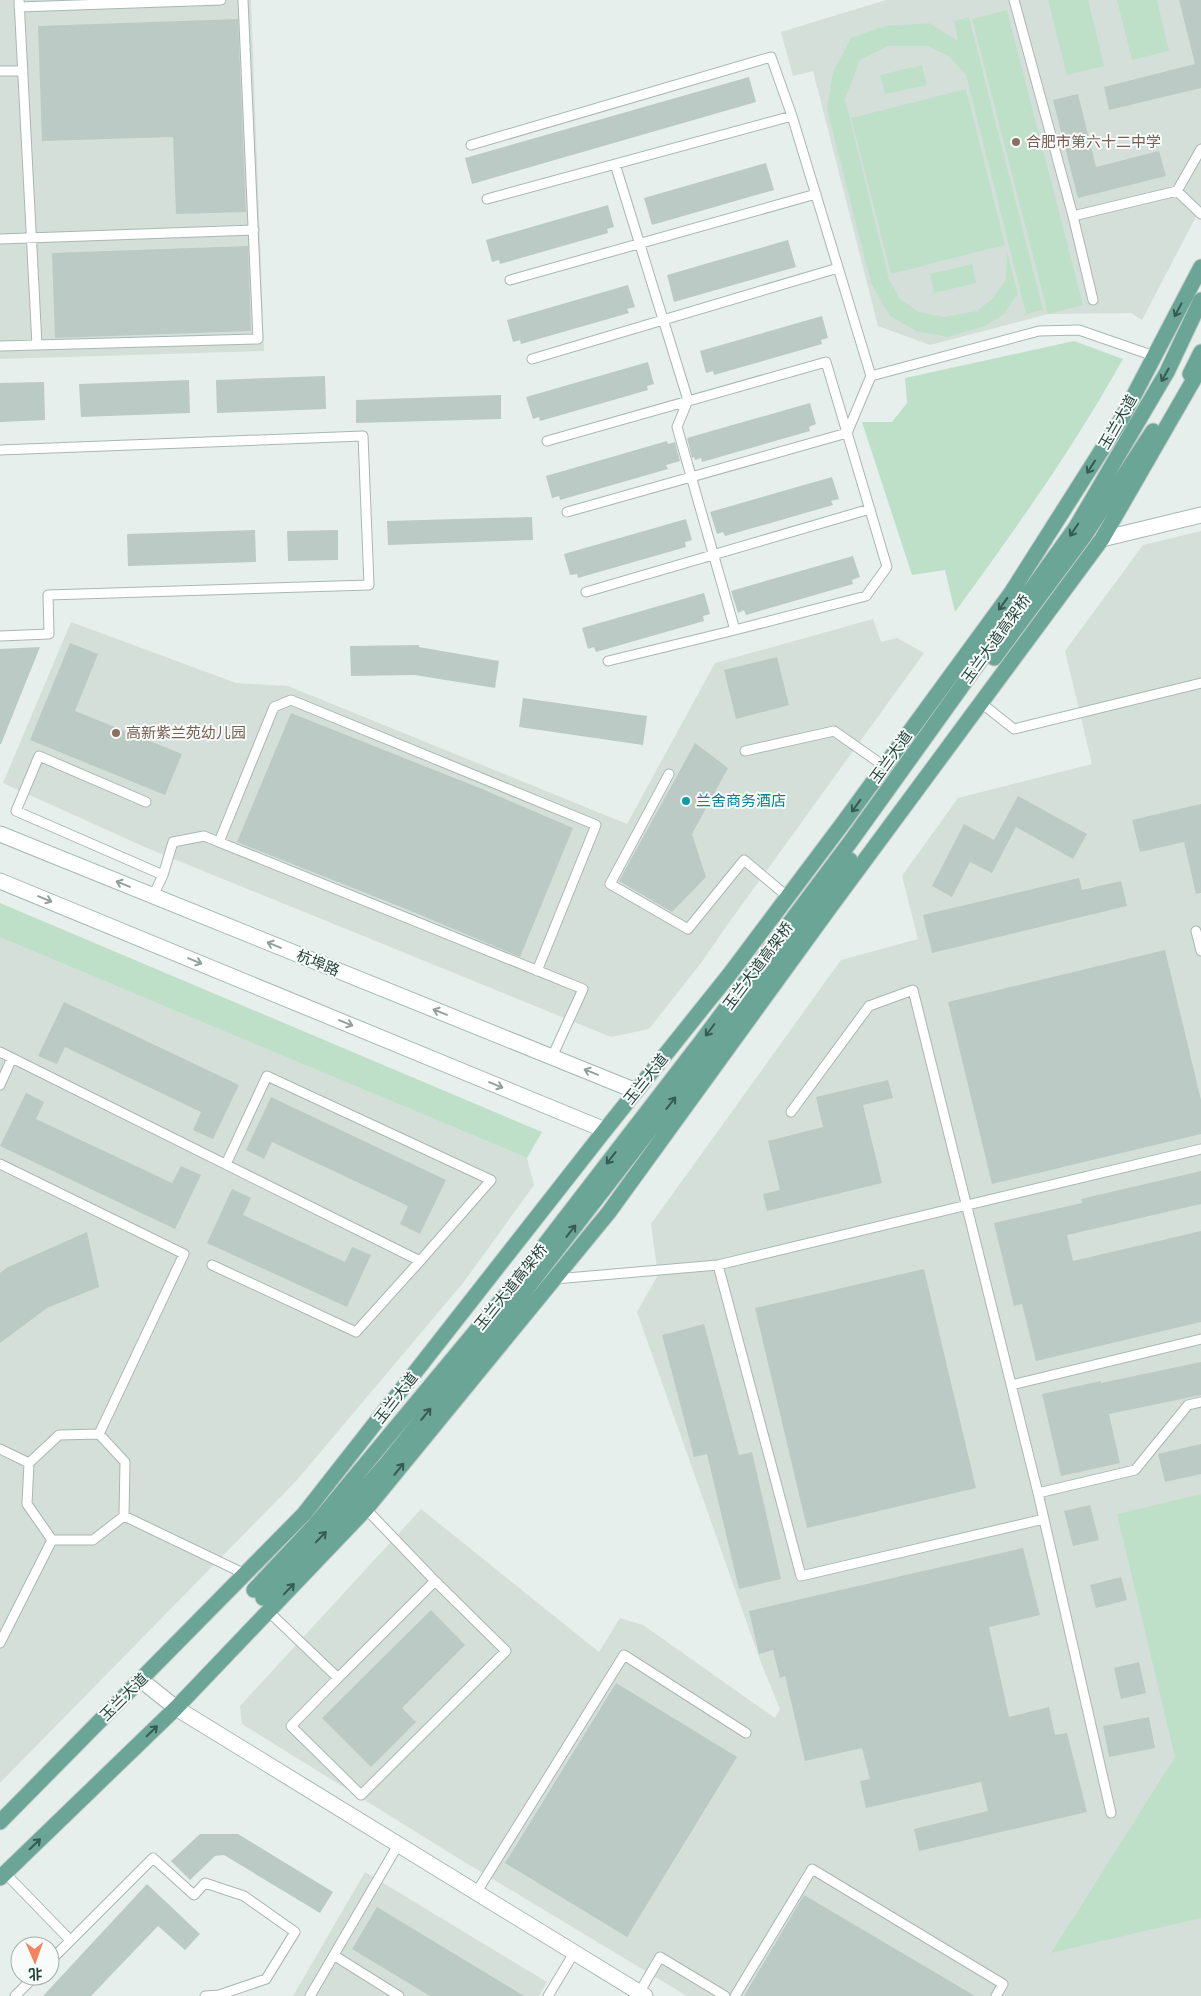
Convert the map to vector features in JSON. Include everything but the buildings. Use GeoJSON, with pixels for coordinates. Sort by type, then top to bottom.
{"type":"FeatureCollection","features":[{"type":"Feature","properties":{"kind":"main road","name":"玉兰大道"},"geometry":{"type":"LineString","coordinates":[[0,1822],[304,1514],[605,1130],[730,975],[1011,593],[1122,418],[1201,267]]}},
{"type":"Feature","properties":{"kind":"main road","name":"玉兰大道高架桥"},"geometry":{"type":"LineString","coordinates":[[262,1600],[314,1526],[509,1291],[700,1043],[851,841],[1076,527],[1167,372],[1201,300]]}},
{"type":"Feature","properties":{"kind":"main road","name":"玉兰大道高架桥"},"geometry":{"type":"LineString","coordinates":[[262,1600],[387,1463],[517,1301],[715,1046],[961,703],[1086,535],[1186,382],[1201,352]]}},
{"type":"Feature","properties":{"kind":"main road"},"geometry":{"type":"LineString","coordinates":[[3,1876],[176,1708],[262,1600],[366,1509],[609,1212],[1102,539],[1201,367]]}},
{"type":"Feature","properties":{"kind":"main road"},"geometry":{"type":"LineString","coordinates":[[1102,539],[1201,515]]}},
{"type":"Feature","properties":{"kind":"main road","name":"杭埠路"},"geometry":{"type":"LineString","coordinates":[[0,834],[636,1091]]}},
{"type":"Feature","properties":{"kind":"main road"},"geometry":{"type":"LineString","coordinates":[[0,881],[605,1130]]}},
{"type":"Feature","properties":{"kind":"main road"},"geometry":{"type":"LineString","coordinates":[[141,1680],[176,1708],[642,1994]]}},
{"type":"Feature","properties":{"kind":"lane"},"geometry":{"type":"LineString","coordinates":[[37,345],[19,3],[220,0]]}},
{"type":"Feature","properties":{"kind":"lane"},"geometry":{"type":"LineString","coordinates":[[0,346],[258,339],[243,0]]}},
{"type":"Feature","properties":{"kind":"lane"},"geometry":{"type":"LineString","coordinates":[[1014,0],[1074,216],[1093,300]]}},
{"type":"Feature","properties":{"kind":"lane"},"geometry":{"type":"LineString","coordinates":[[471,145],[771,56],[792,116],[871,376],[847,433]]}},
{"type":"Feature","properties":{"kind":"lane"},"geometry":{"type":"LineString","coordinates":[[0,71],[22,70]]}},
{"type":"Feature","properties":{"kind":"lane"},"geometry":{"type":"LineString","coordinates":[[487,199],[792,116]]}},
{"type":"Feature","properties":{"kind":"lane"},"geometry":{"type":"LineString","coordinates":[[1074,216],[1177,190],[1201,148]]}},
{"type":"Feature","properties":{"kind":"lane"},"geometry":{"type":"LineString","coordinates":[[615,164],[688,400],[677,427],[735,630]]}},
{"type":"Feature","properties":{"kind":"lane"},"geometry":{"type":"LineString","coordinates":[[1177,190],[1201,214]]}},
{"type":"Feature","properties":{"kind":"lane"},"geometry":{"type":"LineString","coordinates":[[510,280],[816,194]]}},
{"type":"Feature","properties":{"kind":"lane"},"geometry":{"type":"LineString","coordinates":[[0,239],[254,230]]}},
{"type":"Feature","properties":{"kind":"lane"},"geometry":{"type":"LineString","coordinates":[[532,360],[838,268]]}},
{"type":"Feature","properties":{"kind":"lane"},"geometry":{"type":"LineString","coordinates":[[871,376],[1039,332],[1079,330],[1154,356]]}},
{"type":"Feature","properties":{"kind":"lane"},"geometry":{"type":"LineString","coordinates":[[547,442],[688,400],[826,362],[887,567],[866,596],[608,661]]}},
{"type":"Feature","properties":{"kind":"lane"},"geometry":{"type":"LineString","coordinates":[[567,512],[847,433]]}},
{"type":"Feature","properties":{"kind":"lane"},"geometry":{"type":"LineString","coordinates":[[0,450],[363,436],[369,584],[48,595],[49,634],[0,636]]}},
{"type":"Feature","properties":{"kind":"lane"},"geometry":{"type":"LineString","coordinates":[[586,592],[870,509]]}},
{"type":"Feature","properties":{"kind":"lane"},"geometry":{"type":"LineString","coordinates":[[981,703],[1014,729],[1201,683]]}},
{"type":"Feature","properties":{"kind":"lane"},"geometry":{"type":"LineString","coordinates":[[219,842],[274,707],[291,700],[596,824],[537,971]]}},
{"type":"Feature","properties":{"kind":"lane"},"geometry":{"type":"LineString","coordinates":[[745,751],[834,731],[884,766]]}},
{"type":"Feature","properties":{"kind":"lane"},"geometry":{"type":"LineString","coordinates":[[146,802],[39,756],[16,811],[163,875]]}},
{"type":"Feature","properties":{"kind":"lane"},"geometry":{"type":"LineString","coordinates":[[669,774],[610,884],[688,929],[744,860],[788,897]]}},
{"type":"Feature","properties":{"kind":"lane"},"geometry":{"type":"LineString","coordinates":[[153,896],[163,875],[173,842],[204,836],[219,842],[582,989],[552,1057]]}},
{"type":"Feature","properties":{"kind":"lane"},"geometry":{"type":"LineString","coordinates":[[1196,931],[1201,951]]}},
{"type":"Feature","properties":{"kind":"lane"},"geometry":{"type":"LineString","coordinates":[[791,1112],[869,1006],[913,990],[1038,1493],[1112,1814]]}},
{"type":"Feature","properties":{"kind":"lane"},"geometry":{"type":"LineString","coordinates":[[0,1052],[420,1261]]}},
{"type":"Feature","properties":{"kind":"lane"},"geometry":{"type":"LineString","coordinates":[[0,1085],[12,1058]]}},
{"type":"Feature","properties":{"kind":"lane"},"geometry":{"type":"LineString","coordinates":[[212,1265],[356,1332],[490,1180],[267,1076],[226,1164]]}},
{"type":"Feature","properties":{"kind":"lane"},"geometry":{"type":"LineString","coordinates":[[554,1279],[718,1265],[1201,1149]]}},
{"type":"Feature","properties":{"kind":"lane"},"geometry":{"type":"LineString","coordinates":[[0,1164],[184,1254],[99,1434]]}},
{"type":"Feature","properties":{"kind":"lane"},"geometry":{"type":"LineString","coordinates":[[718,1265],[801,1576],[1044,1519]]}},
{"type":"Feature","properties":{"kind":"lane"},"geometry":{"type":"LineString","coordinates":[[1011,1385],[1201,1339]]}},
{"type":"Feature","properties":{"kind":"lane"},"geometry":{"type":"LineString","coordinates":[[1038,1493],[1135,1470],[1188,1405],[1201,1402]]}},
{"type":"Feature","properties":{"kind":"lane"},"geometry":{"type":"LineString","coordinates":[[52,1540],[27,1504],[29,1462],[59,1435],[99,1434],[125,1462],[124,1516]]}},
{"type":"Feature","properties":{"kind":"lane"},"geometry":{"type":"LineString","coordinates":[[0,1449],[29,1462]]}},
{"type":"Feature","properties":{"kind":"lane"},"geometry":{"type":"LineString","coordinates":[[366,1509],[506,1651],[361,1795],[291,1726],[435,1581]]}},
{"type":"Feature","properties":{"kind":"lane"},"geometry":{"type":"LineString","coordinates":[[124,1516],[245,1574]]}},
{"type":"Feature","properties":{"kind":"lane"},"geometry":{"type":"LineString","coordinates":[[52,1540],[94,1540],[124,1516]]}},
{"type":"Feature","properties":{"kind":"lane"},"geometry":{"type":"LineString","coordinates":[[0,1643],[52,1540]]}},
{"type":"Feature","properties":{"kind":"lane"},"geometry":{"type":"LineString","coordinates":[[262,1600],[338,1678]]}},
{"type":"Feature","properties":{"kind":"lane"},"geometry":{"type":"LineString","coordinates":[[476,1893],[624,1655],[746,1733]]}},
{"type":"Feature","properties":{"kind":"lane"},"geometry":{"type":"LineString","coordinates":[[310,1996],[398,1845]]}},
{"type":"Feature","properties":{"kind":"lane"},"geometry":{"type":"LineString","coordinates":[[60,1950],[152,1858],[194,1895],[205,1883],[244,1896],[295,1932],[266,1979],[219,1995],[205,1996]]}},
{"type":"Feature","properties":{"kind":"lane"},"geometry":{"type":"LineString","coordinates":[[735,1996],[812,1869],[1004,1984],[996,1996]]}},
{"type":"Feature","properties":{"kind":"lane"},"geometry":{"type":"LineString","coordinates":[[3,1876],[70,1940]]}},
{"type":"Feature","properties":{"kind":"lane"},"geometry":{"type":"LineString","coordinates":[[548,1996],[574,1953]]}},
{"type":"Feature","properties":{"kind":"lane"},"geometry":{"type":"LineString","coordinates":[[335,1956],[399,1996]]}},
{"type":"Feature","properties":{"kind":"lane"},"geometry":{"type":"LineString","coordinates":[[642,1994],[660,1957],[725,1996]]}},
{"type":"Feature","properties":{"kind":"lane"},"geometry":{"type":"LineString","coordinates":[[15,1996],[25,1986]]}},
{"type":"Feature","properties":{"kind":"shaded area"},"geometry":{"type":"Polygon","coordinates":[[[0,0],[251,0],[264,351],[0,359],[0,0]]]}},
{"type":"Feature","properties":{"kind":"shaded area","name":"合肥市第六十二中学"},"geometry":{"type":"Polygon","coordinates":[[[886,0],[1201,0],[1201,207],[1142,320],[1131,313],[1048,314],[930,345],[878,326],[813,71],[793,76],[781,32],[886,0]]]}},
{"type":"Feature","properties":{"kind":"shaded area"},"geometry":{"type":"Polygon","coordinates":[[[1201,531],[1201,1996],[687,1996],[466,1863],[242,1724],[240,1706],[421,1509],[599,1652],[620,1618],[643,1625],[775,1718],[780,1709],[760,1660],[637,1312],[658,1275],[651,1224],[841,960],[918,939],[902,876],[958,798],[1092,764],[1065,651],[1143,545],[1201,531]]]}},
{"type":"Feature","properties":{"kind":"shaded area"},"geometry":{"type":"Polygon","coordinates":[[[873,619],[881,642],[897,638],[924,653],[701,963],[649,1029],[611,1037],[147,848],[3,783],[71,622],[236,683],[288,686],[627,824],[715,663],[873,619]]]}},
{"type":"Feature","properties":{"kind":"shaded area"},"geometry":{"type":"Polygon","coordinates":[[[0,936],[527,1158],[534,1185],[463,1283],[297,1480],[0,1783],[0,936]]]}},
{"type":"Feature","properties":{"kind":"shaded area"},"geometry":{"type":"Polygon","coordinates":[[[365,1872],[547,1982],[539,1996],[293,1996],[365,1872]]]}},
{"type":"Feature","properties":{"kind":"green space"},"geometry":{"type":"Polygon","coordinates":[[[1048,0],[1088,0],[1104,66],[1067,75],[1048,0]]]}},
{"type":"Feature","properties":{"kind":"green space"},"geometry":{"type":"Polygon","coordinates":[[[1117,0],[1157,0],[1169,51],[1132,60],[1117,0]]]}},
{"type":"Feature","properties":{"kind":"green space"},"geometry":{"type":"Polygon","coordinates":[[[1007,10],[1083,305],[1048,314],[972,19],[1007,10]]]}},
{"type":"Feature","properties":{"kind":"green space"},"geometry":{"type":"Polygon","coordinates":[[[969,17],[1043,310],[1026,314],[966,75],[950,57],[928,46],[888,46],[860,60],[845,99],[889,279],[900,299],[919,312],[944,317],[977,311],[993,298],[1006,279],[1007,252],[1018,294],[1003,315],[985,326],[948,337],[916,331],[890,316],[871,283],[827,109],[833,72],[851,38],[885,26],[929,23],[958,41],[954,21],[969,17]]]}},
{"type":"Feature","properties":{"kind":"green space"},"geometry":{"type":"Polygon","coordinates":[[[922,65],[927,85],[885,94],[880,75],[922,65]]]}},
{"type":"Feature","properties":{"kind":"green space"},"geometry":{"type":"Polygon","coordinates":[[[966,89],[1005,245],[891,274],[851,118],[966,89]]]}},
{"type":"Feature","properties":{"kind":"green space"},"geometry":{"type":"Polygon","coordinates":[[[972,264],[976,283],[934,293],[930,274],[972,264]]]}},
{"type":"Feature","properties":{"kind":"green space"},"geometry":{"type":"Polygon","coordinates":[[[1074,341],[1123,359],[1085,424],[1043,488],[955,612],[945,570],[912,575],[862,422],[892,422],[907,403],[905,378],[1074,341]]]}},
{"type":"Feature","properties":{"kind":"green space"},"geometry":{"type":"Polygon","coordinates":[[[0,903],[542,1132],[527,1158],[0,937],[0,903]]]}},
{"type":"Feature","properties":{"kind":"green space"},"geometry":{"type":"Polygon","coordinates":[[[1201,1494],[1201,1918],[1051,1953],[1175,1757],[1117,1514],[1201,1494]]]}},
{"type":"Feature","properties":{"kind":"place","name":"合肥市第六十二中学"},"geometry":{"type":"Point","coordinates":[1016,142]}},
{"type":"Feature","properties":{"kind":"place","name":"高新紫兰苑幼儿园"},"geometry":{"type":"Point","coordinates":[116,733]}},
{"type":"Feature","properties":{"kind":"place","name":"兰舍商务酒店"},"geometry":{"type":"Point","coordinates":[686,801]}}]}
